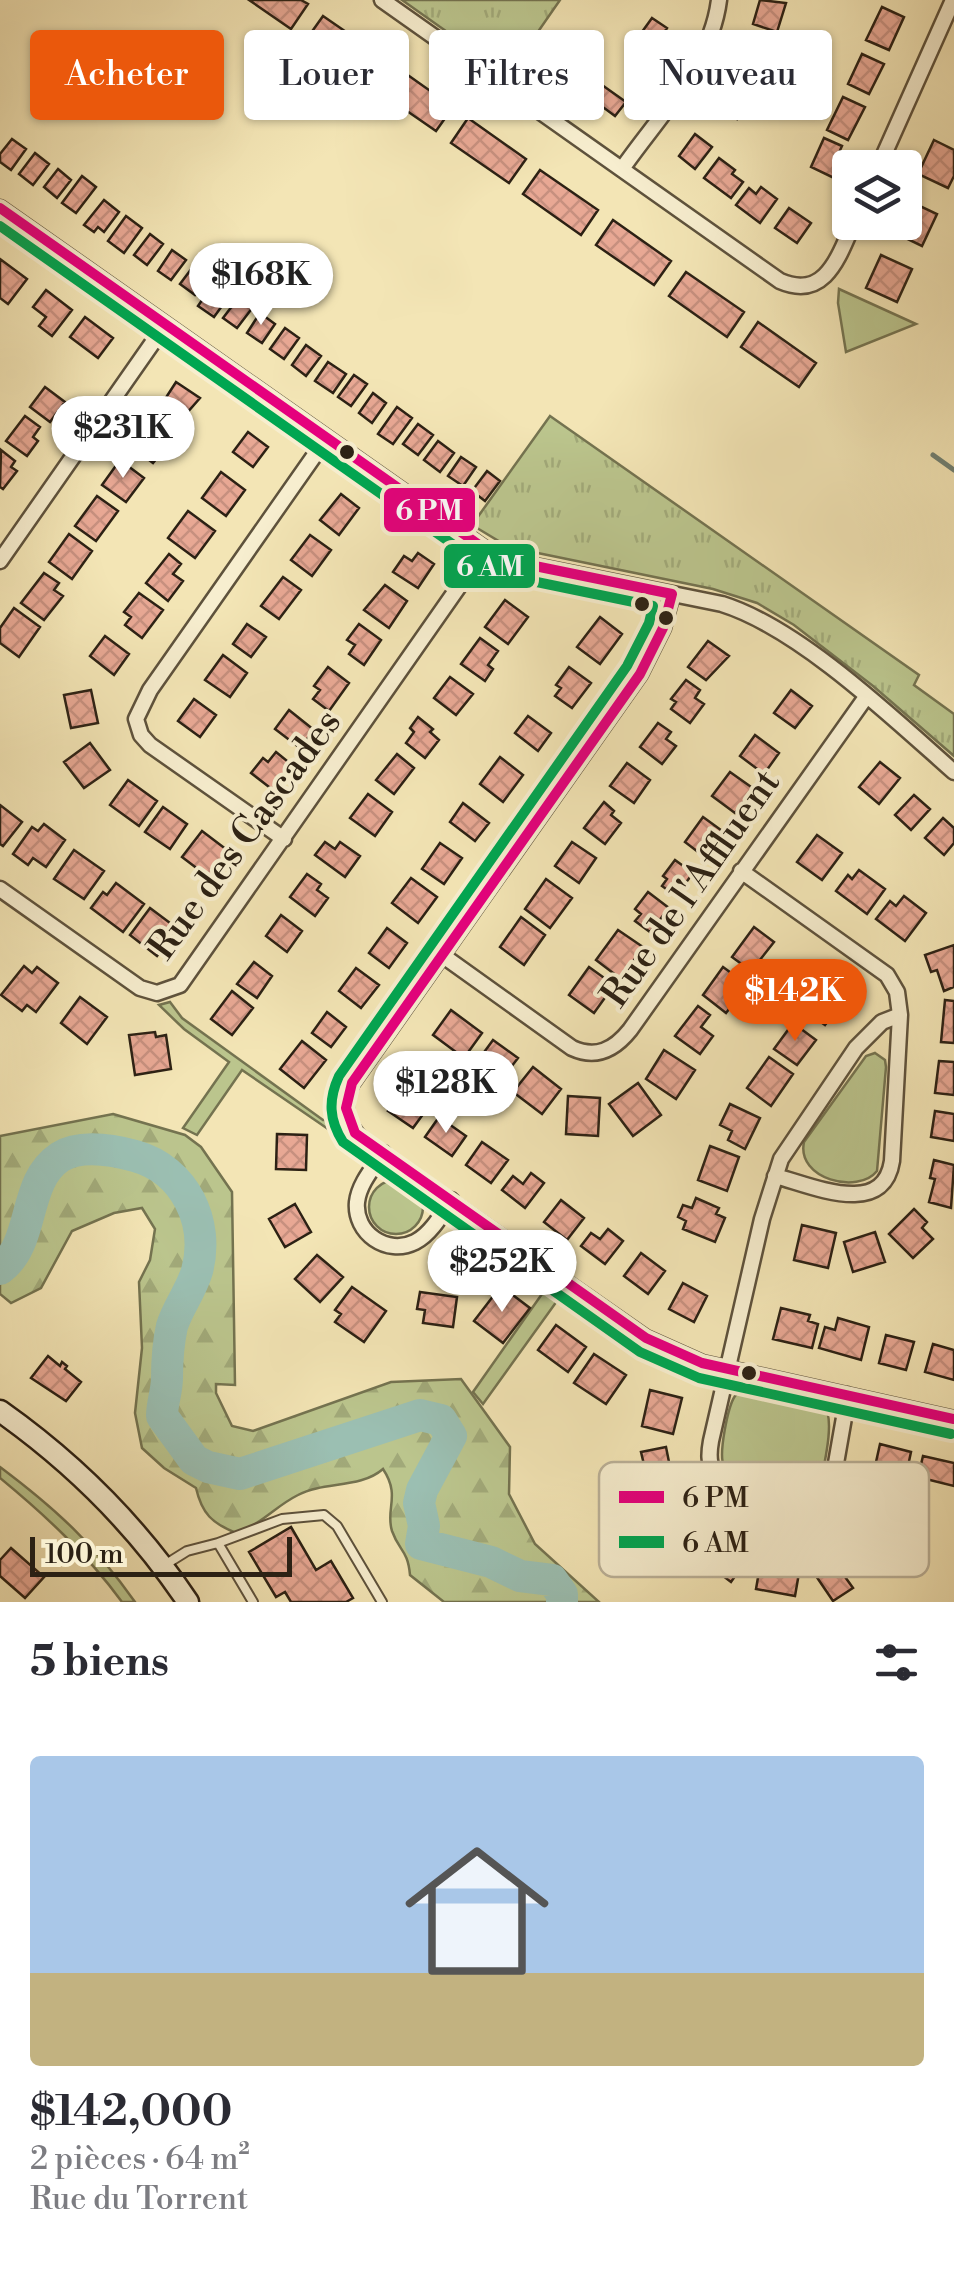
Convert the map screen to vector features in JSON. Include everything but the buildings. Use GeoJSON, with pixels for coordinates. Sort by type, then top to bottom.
{"type":"FeatureCollection","features":[{"type":"Feature","properties":{"kind":"main road"},"geometry":{"type":"LineString","coordinates":[[0,1411],[78,1473],[132,1526],[188,1602]]}},
{"type":"Feature","properties":{"kind":"street"},"geometry":{"type":"LineString","coordinates":[[382,0],[772,276],[796,286],[811,284],[831,270],[845,240]]}},
{"type":"Feature","properties":{"kind":"street"},"geometry":{"type":"LineString","coordinates":[[622,169],[699,61],[716,20],[719,0]]}},
{"type":"Feature","properties":{"kind":"street"},"geometry":{"type":"LineString","coordinates":[[886,150],[954,0]]}},
{"type":"Feature","properties":{"kind":"street"},"geometry":{"type":"LineString","coordinates":[[0,208],[484,549],[530,565],[722,604],[759,618],[866,698],[954,772]]}},
{"type":"Feature","properties":{"kind":"street"},"geometry":{"type":"LineString","coordinates":[[0,560],[166,325]]}},
{"type":"Feature","properties":{"kind":"street"},"geometry":{"type":"LineString","coordinates":[[284,839],[150,745],[140,734],[136,720],[150,690],[326,439]]}},
{"type":"Feature","properties":{"kind":"street","name":"Rue des Cascades"},"geometry":{"type":"LineString","coordinates":[[0,889],[135,985],[162,992],[180,985],[484,549]]}},
{"type":"Feature","properties":{"kind":"street"},"geometry":{"type":"LineString","coordinates":[[672,594],[663,628],[640,674],[352,1083],[345,1100],[351,1127],[383,1154],[646,1338],[686,1358],[954,1420]]}},
{"type":"Feature","properties":{"kind":"street","name":"Rue de l'Affluent"},"geometry":{"type":"LineString","coordinates":[[442,955],[572,1048],[596,1054],[607,1050],[624,1037],[866,698]]}},
{"type":"Feature","properties":{"kind":"street"},"geometry":{"type":"LineString","coordinates":[[741,871],[887,975],[896,992],[900,1015],[892,1160],[885,1182],[872,1192],[854,1195],[775,1176]]}},
{"type":"Feature","properties":{"kind":"street"},"geometry":{"type":"LineString","coordinates":[[711,1462],[709,1452],[727,1368],[775,1176],[789,1144],[856,1048],[882,1022],[900,1015]]}},
{"type":"Feature","properties":{"kind":"street"},"geometry":{"type":"LineString","coordinates":[[383,1154],[362,1185],[357,1202],[359,1220],[371,1237],[392,1246],[416,1241],[452,1200]]}},
{"type":"Feature","properties":{"kind":"street"},"geometry":{"type":"LineString","coordinates":[[837,1462],[848,1395]]}},
{"type":"Feature","properties":{"kind":"lane"},"geometry":{"type":"LineString","coordinates":[[163,1566],[187,1551],[282,1519],[324,1515],[337,1526],[382,1602]]}},
{"type":"Feature","properties":{"kind":"lane"},"geometry":{"type":"LineString","coordinates":[[218,1542],[253,1602]]}},
{"type":"Feature","properties":{"kind":"green space"},"geometry":{"type":"Polygon","coordinates":[[[402,0],[560,0],[539,30],[444,30],[402,0]]]}},
{"type":"Feature","properties":{"kind":"green space"},"geometry":{"type":"Polygon","coordinates":[[[839,289],[916,324],[846,352],[839,289]]]}},
{"type":"Feature","properties":{"kind":"green space"},"geometry":{"type":"Polygon","coordinates":[[[550,416],[919,675],[914,685],[954,714],[954,756],[873,686],[794,625],[757,603],[713,589],[528,551],[502,543],[472,525],[550,416]]]}},
{"type":"Feature","properties":{"kind":"green space"},"geometry":{"type":"Polygon","coordinates":[[[170,1002],[182,1018],[323,1120],[332,1120],[347,1142],[242,1070],[197,1135],[183,1128],[229,1062],[159,1005],[170,1002]]]}},
{"type":"Feature","properties":{"kind":"green space"},"geometry":{"type":"Polygon","coordinates":[[[875,1053],[885,1060],[886,1067],[877,1171],[856,1182],[830,1179],[809,1166],[804,1142],[866,1056],[875,1053]]]}},
{"type":"Feature","properties":{"kind":"green space"},"geometry":{"type":"Polygon","coordinates":[[[113,1114],[185,1135],[201,1147],[232,1192],[235,1385],[216,1384],[216,1393],[232,1426],[253,1431],[391,1382],[461,1379],[510,1447],[509,1494],[535,1544],[599,1602],[444,1602],[410,1575],[392,1531],[391,1487],[383,1469],[364,1480],[298,1495],[236,1533],[209,1516],[196,1488],[142,1448],[135,1413],[142,1348],[139,1282],[150,1260],[155,1229],[142,1208],[114,1213],[72,1231],[41,1288],[11,1303],[0,1294],[0,1136],[113,1114]]]}},
{"type":"Feature","properties":{"kind":"green space"},"geometry":{"type":"Polygon","coordinates":[[[396,1180],[415,1188],[423,1207],[415,1226],[396,1234],[377,1226],[369,1207],[377,1188],[396,1180]]]}},
{"type":"Feature","properties":{"kind":"green space"},"geometry":{"type":"Polygon","coordinates":[[[549,1284],[562,1294],[483,1404],[473,1392],[549,1284]]]}},
{"type":"Feature","properties":{"kind":"green space"},"geometry":{"type":"Polygon","coordinates":[[[747,1388],[787,1393],[786,1398],[799,1401],[801,1396],[824,1406],[829,1423],[825,1462],[723,1462],[732,1401],[747,1388]]]}},
{"type":"Feature","properties":{"kind":"green space"},"geometry":{"type":"Polygon","coordinates":[[[0,1467],[74,1529],[135,1602],[122,1602],[65,1536],[0,1478],[0,1467]]]}},
{"type":"Feature","properties":{"kind":"waterway"},"geometry":{"type":"LineString","coordinates":[[933,455],[954,470]]}},
{"type":"Feature","properties":{"kind":"waterway"},"geometry":{"type":"LineString","coordinates":[[0,1269],[19,1244],[40,1181],[60,1157],[97,1149],[153,1163],[168,1173],[190,1200],[200,1234],[197,1271],[172,1326],[162,1416],[194,1460],[240,1474],[420,1415],[441,1420],[451,1436],[422,1490],[421,1544],[491,1562],[520,1576],[552,1580],[562,1594],[562,1602]]}},
{"type":"Feature","properties":{"kind":"transit line"},"geometry":{"type":"LineString","coordinates":[[0,208],[485,549],[530,565],[672,594],[663,628],[640,674],[352,1083],[346,1108],[355,1133],[646,1338],[702,1363],[954,1419]]}},
{"type":"Feature","properties":{"kind":"transit line"},"geometry":{"type":"LineString","coordinates":[[0,226],[478,562],[527,580],[653,606],[649,623],[627,666],[339,1076],[332,1110],[343,1142],[640,1352],[699,1378],[951,1434]]}}]}
